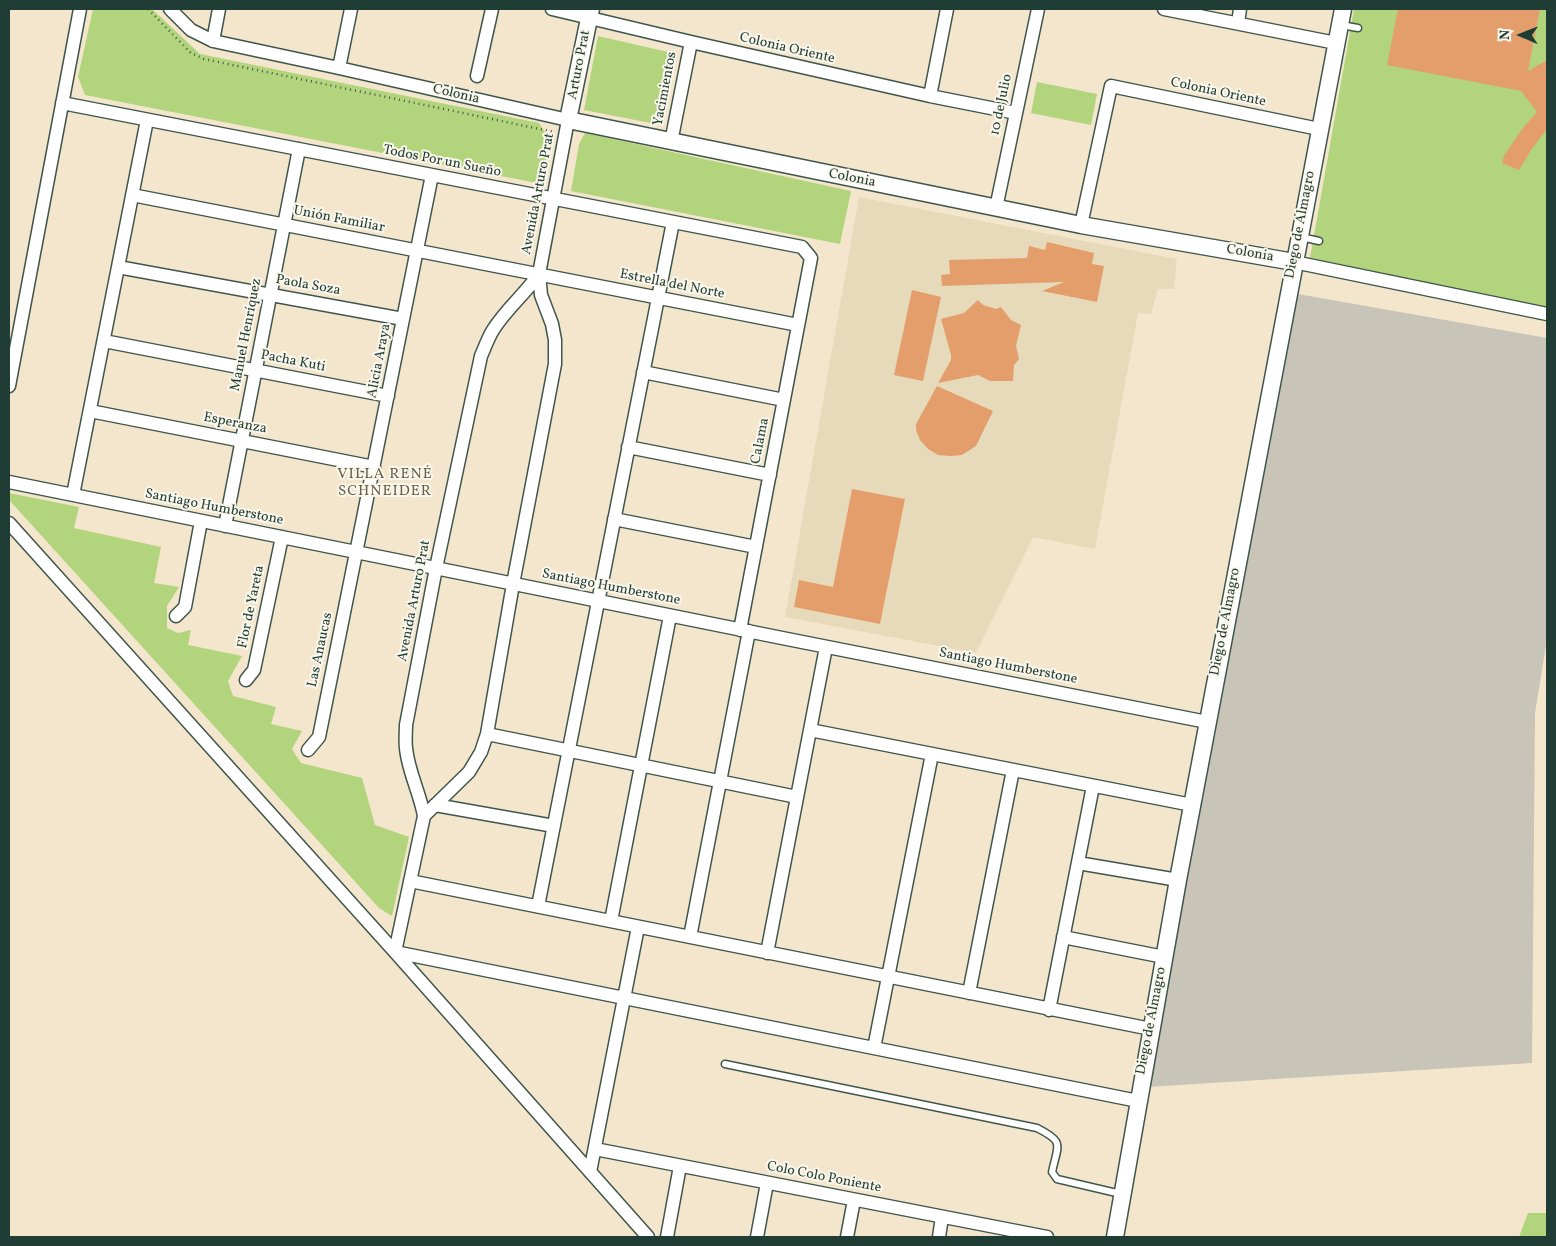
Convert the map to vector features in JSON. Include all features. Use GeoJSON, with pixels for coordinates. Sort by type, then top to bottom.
{"type":"FeatureCollection","features":[{"type":"Feature","properties":{"kind":"street"},"geometry":{"type":"LineString","coordinates":[[9,386],[80,9]]}},
{"type":"Feature","properties":{"kind":"street","name":"Colonia"},"geometry":{"type":"LineString","coordinates":[[170,9],[191,30],[213,41],[568,120],[996,208],[1294,262],[1547,314]]}},
{"type":"Feature","properties":{"kind":"street"},"geometry":{"type":"LineString","coordinates":[[213,41],[219,9]]}},
{"type":"Feature","properties":{"kind":"street"},"geometry":{"type":"LineString","coordinates":[[339,68],[351,9]]}},
{"type":"Feature","properties":{"kind":"street"},"geometry":{"type":"LineString","coordinates":[[478,76],[492,9]]}},
{"type":"Feature","properties":{"kind":"street","name":"Colonia Oriente"},"geometry":{"type":"LineString","coordinates":[[552,9],[590,13],[691,42],[930,96],[1016,113]]}},
{"type":"Feature","properties":{"kind":"street"},"geometry":{"type":"LineString","coordinates":[[930,96],[947,9]]}},
{"type":"Feature","properties":{"kind":"street","name":"10 de Julio"},"geometry":{"type":"LineString","coordinates":[[996,208],[1038,9]]}},
{"type":"Feature","properties":{"kind":"street"},"geometry":{"type":"LineString","coordinates":[[1164,9],[1336,43]]}},
{"type":"Feature","properties":{"kind":"street"},"geometry":{"type":"LineString","coordinates":[[1238,23],[1240,9]]}},
{"type":"Feature","properties":{"kind":"street","name":"Arturo Prat"},"geometry":{"type":"LineString","coordinates":[[568,120],[590,13]]}},
{"type":"Feature","properties":{"kind":"street","name":"Diego de Almagro"},"geometry":{"type":"LineString","coordinates":[[1115,1237],[1207,722],[1341,17]]}},
{"type":"Feature","properties":{"kind":"street","name":"Yacimientos"},"geometry":{"type":"LineString","coordinates":[[671,142],[691,42]]}},
{"type":"Feature","properties":{"kind":"street","name":"Colonia Oriente"},"geometry":{"type":"LineString","coordinates":[[1081,224],[1111,86],[1319,129]]}},
{"type":"Feature","properties":{"kind":"street","name":"Todos Por un Sueño"},"geometry":{"type":"LineString","coordinates":[[62,103],[802,247],[811,258]]}},
{"type":"Feature","properties":{"kind":"street"},"geometry":{"type":"LineString","coordinates":[[73,495],[147,120]]}},
{"type":"Feature","properties":{"kind":"street","name":"Avenida Arturo Prat"},"geometry":{"type":"LineString","coordinates":[[424,816],[469,772],[481,752],[487,734],[513,584],[555,364],[555,340],[552,324],[541,295],[539,274],[568,120]]}},
{"type":"Feature","properties":{"kind":"street","name":"Manuel Henríquez"},"geometry":{"type":"LineString","coordinates":[[225,526],[298,149]]}},
{"type":"Feature","properties":{"kind":"street","name":"Alicia Araya"},"geometry":{"type":"LineString","coordinates":[[357,552],[432,175]]}},
{"type":"Feature","properties":{"kind":"street","name":"Unión Familiar"},"geometry":{"type":"LineString","coordinates":[[132,195],[539,274]]}},
{"type":"Feature","properties":{"kind":"street"},"geometry":{"type":"LineString","coordinates":[[538,906],[673,222]]}},
{"type":"Feature","properties":{"kind":"street","name":"Calama"},"geometry":{"type":"LineString","coordinates":[[690,937],[720,781],[745,631],[756,547],[811,258]]}},
{"type":"Feature","properties":{"kind":"street","name":"Paola Soza"},"geometry":{"type":"LineString","coordinates":[[118,266],[403,319]]}},
{"type":"Feature","properties":{"kind":"street","name":"Avenida Arturo Prat"},"geometry":{"type":"LineString","coordinates":[[395,952],[424,816],[421,798],[412,774],[406,748],[406,725],[436,568],[481,356],[493,330],[512,305],[528,290],[539,274]]}},
{"type":"Feature","properties":{"kind":"street","name":"Estrella del Norte"},"geometry":{"type":"LineString","coordinates":[[539,274],[798,325]]}},
{"type":"Feature","properties":{"kind":"street","name":"Pacha Kuti"},"geometry":{"type":"LineString","coordinates":[[104,341],[388,396]]}},
{"type":"Feature","properties":{"kind":"street"},"geometry":{"type":"LineString","coordinates":[[643,372],[784,400]]}},
{"type":"Feature","properties":{"kind":"street","name":"Esperanza"},"geometry":{"type":"LineString","coordinates":[[90,411],[374,467]]}},
{"type":"Feature","properties":{"kind":"street"},"geometry":{"type":"LineString","coordinates":[[628,447],[770,475]]}},
{"type":"Feature","properties":{"kind":"street","name":"Santiago Humberstone"},"geometry":{"type":"LineString","coordinates":[[9,482],[670,616],[1207,722]]}},
{"type":"Feature","properties":{"kind":"street"},"geometry":{"type":"LineString","coordinates":[[614,519],[756,547]]}},
{"type":"Feature","properties":{"kind":"street"},"geometry":{"type":"LineString","coordinates":[[176,616],[185,607],[201,521]]}},
{"type":"Feature","properties":{"kind":"street"},"geometry":{"type":"LineString","coordinates":[[9,523],[395,952],[648,1237]]}},
{"type":"Feature","properties":{"kind":"street","name":"Flor de Yareta"},"geometry":{"type":"LineString","coordinates":[[246,680],[254,670],[282,537]]}},
{"type":"Feature","properties":{"kind":"street","name":"Las Anaucas"},"geometry":{"type":"LineString","coordinates":[[308,750],[319,737],[357,552]]}},
{"type":"Feature","properties":{"kind":"street"},"geometry":{"type":"LineString","coordinates":[[611,921],[670,616]]}},
{"type":"Feature","properties":{"kind":"street"},"geometry":{"type":"LineString","coordinates":[[767,952],[826,647]]}},
{"type":"Feature","properties":{"kind":"street"},"geometry":{"type":"LineString","coordinates":[[810,730],[1192,805]]}},
{"type":"Feature","properties":{"kind":"street"},"geometry":{"type":"LineString","coordinates":[[487,734],[797,797]]}},
{"type":"Feature","properties":{"kind":"street"},"geometry":{"type":"LineString","coordinates":[[874,1048],[932,754]]}},
{"type":"Feature","properties":{"kind":"street"},"geometry":{"type":"LineString","coordinates":[[969,993],[1013,770]]}},
{"type":"Feature","properties":{"kind":"street"},"geometry":{"type":"LineString","coordinates":[[1049,1010],[1093,786]]}},
{"type":"Feature","properties":{"kind":"street"},"geometry":{"type":"LineString","coordinates":[[435,805],[554,826]]}},
{"type":"Feature","properties":{"kind":"street"},"geometry":{"type":"LineString","coordinates":[[1078,863],[1178,880]]}},
{"type":"Feature","properties":{"kind":"street"},"geometry":{"type":"LineString","coordinates":[[410,881],[1151,1029]]}},
{"type":"Feature","properties":{"kind":"street"},"geometry":{"type":"LineString","coordinates":[[590,1172],[638,927]]}},
{"type":"Feature","properties":{"kind":"street"},"geometry":{"type":"LineString","coordinates":[[1063,937],[1164,957]]}},
{"type":"Feature","properties":{"kind":"street"},"geometry":{"type":"LineString","coordinates":[[395,952],[1138,1101]]}},
{"type":"Feature","properties":{"kind":"street","name":"Colo Colo Poniente"},"geometry":{"type":"LineString","coordinates":[[595,1149],[1048,1237]]}},
{"type":"Feature","properties":{"kind":"street"},"geometry":{"type":"LineString","coordinates":[[666,1237],[680,1166]]}},
{"type":"Feature","properties":{"kind":"street"},"geometry":{"type":"LineString","coordinates":[[757,1237],[767,1182]]}},
{"type":"Feature","properties":{"kind":"street"},"geometry":{"type":"LineString","coordinates":[[847,1237],[854,1200]]}},
{"type":"Feature","properties":{"kind":"street"},"geometry":{"type":"LineString","coordinates":[[939,1237],[942,1217]]}},
{"type":"Feature","properties":{"kind":"lane"},"geometry":{"type":"LineString","coordinates":[[1341,17],[1358,28]]}},
{"type":"Feature","properties":{"kind":"lane"},"geometry":{"type":"LineString","coordinates":[[1299,237],[1319,241]]}},
{"type":"Feature","properties":{"kind":"lane"},"geometry":{"type":"LineString","coordinates":[[725,1064],[1037,1128],[1054,1137],[1056,1141],[1057,1146],[1052,1172],[1056,1179],[1122,1195]]}},
{"type":"Feature","properties":{"kind":"shaded area"},"geometry":{"type":"Polygon","coordinates":[[[859,197],[1177,259],[1174,289],[1158,289],[1151,314],[1138,313],[1095,549],[1033,537],[976,653],[785,617],[859,197]]]}},
{"type":"Feature","properties":{"kind":"shaded area"},"geometry":{"type":"Polygon","coordinates":[[[1292,293],[1547,338],[1547,639],[1535,713],[1532,1063],[1147,1087],[1292,293]]]}},
{"type":"Feature","properties":{"kind":"green space"},"geometry":{"type":"Polygon","coordinates":[[[93,9],[152,9],[200,54],[539,123],[550,140],[542,184],[85,95],[78,77],[93,9]]]}},
{"type":"Feature","properties":{"kind":"green space"},"geometry":{"type":"Polygon","coordinates":[[[1354,9],[1547,9],[1547,309],[1310,258],[1354,9]]]}},
{"type":"Feature","properties":{"kind":"green space"},"geometry":{"type":"Polygon","coordinates":[[[598,36],[677,54],[661,125],[584,110],[598,36]]]}},
{"type":"Feature","properties":{"kind":"green space"},"geometry":{"type":"Polygon","coordinates":[[[1037,82],[1097,94],[1091,125],[1031,113],[1037,82]]]}},
{"type":"Feature","properties":{"kind":"green space"},"geometry":{"type":"Polygon","coordinates":[[[585,133],[851,191],[840,244],[571,191],[579,144],[585,133]]]}},
{"type":"Feature","properties":{"kind":"green space"},"geometry":{"type":"Polygon","coordinates":[[[9,493],[79,507],[74,528],[161,547],[154,583],[179,587],[167,606],[167,628],[178,633],[191,630],[188,645],[242,656],[228,681],[233,696],[276,707],[271,724],[302,731],[292,749],[301,763],[362,778],[375,825],[409,837],[392,916],[379,908],[10,501],[9,493]]]}},
{"type":"Feature","properties":{"kind":"green space"},"geometry":{"type":"Polygon","coordinates":[[[1528,1213],[1547,1213],[1547,1237],[1519,1237],[1528,1213]]]}},
{"type":"Feature","properties":{"kind":"building"},"geometry":{"type":"Polygon","coordinates":[[[1398,9],[1540,9],[1528,71],[1547,60],[1547,129],[1519,170],[1502,163],[1504,156],[1522,129],[1537,112],[1521,91],[1387,65],[1398,9]]]}},
{"type":"Feature","properties":{"kind":"building"},"geometry":{"type":"Polygon","coordinates":[[[1047,242],[1094,253],[1092,264],[1104,266],[1097,302],[1042,291],[1064,282],[942,286],[941,275],[950,274],[949,260],[1027,258],[1029,246],[1045,250],[1047,242]]]}},
{"type":"Feature","properties":{"kind":"building"},"geometry":{"type":"Polygon","coordinates":[[[912,290],[941,297],[923,381],[894,375],[912,290]]]}},
{"type":"Feature","properties":{"kind":"building"},"geometry":{"type":"Polygon","coordinates":[[[978,300],[983,305],[996,309],[1001,307],[1011,320],[1021,325],[1016,346],[1019,359],[1014,365],[1013,381],[990,381],[978,375],[938,383],[951,360],[941,319],[964,313],[978,300]]]}},
{"type":"Feature","properties":{"kind":"building"},"geometry":{"type":"Polygon","coordinates":[[[937,386],[993,411],[976,446],[962,455],[938,455],[928,449],[920,440],[916,430],[916,424],[937,386]]]}},
{"type":"Feature","properties":{"kind":"building"},"geometry":{"type":"Polygon","coordinates":[[[852,489],[905,499],[880,624],[794,607],[799,580],[833,587],[852,489]]]}},
{"type":"Feature","properties":{"kind":"district","name":"VILLA RENÉ SCHNEIDER"},"geometry":{"type":"Point","coordinates":[385,484]}}]}
